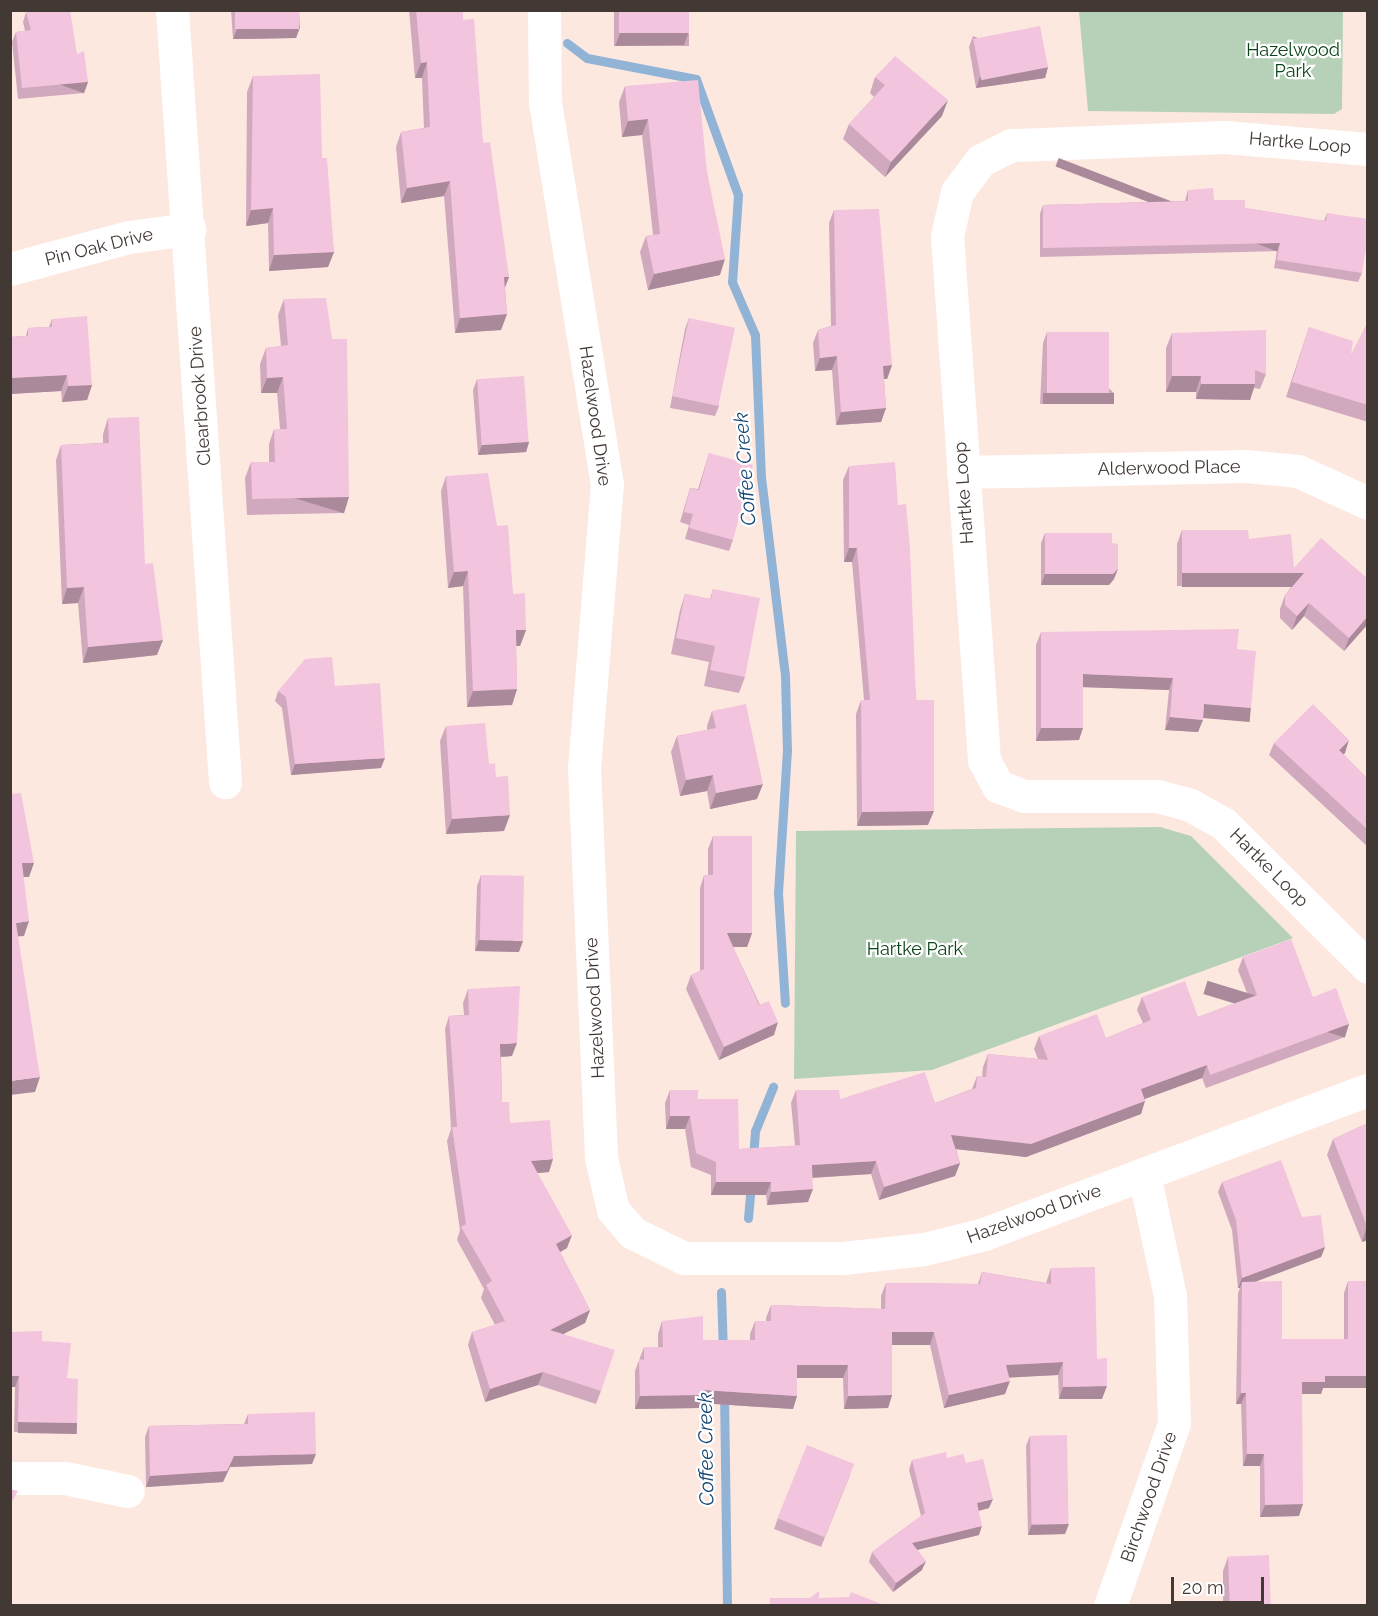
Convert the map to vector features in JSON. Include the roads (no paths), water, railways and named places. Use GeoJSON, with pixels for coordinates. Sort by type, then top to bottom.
{"type":"FeatureCollection","features":[{"type":"Feature","properties":{"kind":"street","name":"Clearbrook Drive"},"geometry":{"type":"LineString","coordinates":[[172,10],[189,229],[225,782]]}},
{"type":"Feature","properties":{"kind":"street","name":"Hazelwood Drive"},"geometry":{"type":"LineString","coordinates":[[544,10],[545,102],[607,483],[584,767],[601,1158],[613,1210],[633,1233],[684,1258],[843,1258],[924,1249],[984,1234],[1368,1090]]}},
{"type":"Feature","properties":{"kind":"street","name":"Hartke Loop"},"geometry":{"type":"LineString","coordinates":[[1368,149],[1224,137],[1029,142],[981,160],[957,192],[947,236],[984,760],[998,786],[1024,796],[1157,796],[1190,805],[1223,823],[1368,967]]}},
{"type":"Feature","properties":{"kind":"street","name":"Pin Oak Drive"},"geometry":{"type":"LineString","coordinates":[[10,269],[129,237],[189,229]]}},
{"type":"Feature","properties":{"kind":"street","name":"Alderwood Place"},"geometry":{"type":"LineString","coordinates":[[963,472],[1246,466],[1298,471],[1368,503]]}},
{"type":"Feature","properties":{"kind":"street","name":"Birchwood Drive"},"geometry":{"type":"LineString","coordinates":[[1110,1605],[1174,1423],[1170,1296],[1144,1174]]}},
{"type":"Feature","properties":{"kind":"street"},"geometry":{"type":"LineString","coordinates":[[10,1478],[65,1478],[128,1491]]}},
{"type":"Feature","properties":{"kind":"waterway","name":"Coffee Creek"},"geometry":{"type":"LineString","coordinates":[[567,43],[587,58],[696,79],[738,195],[732,282],[755,335],[761,477],[785,676],[787,750],[778,893],[785,1003]]}},
{"type":"Feature","properties":{"kind":"waterway","name":"Coffee Creek"},"geometry":{"type":"LineString","coordinates":[[753,1159],[755,1131],[773,1087]]}},
{"type":"Feature","properties":{"kind":"waterway","name":"Coffee Creek"},"geometry":{"type":"LineString","coordinates":[[748,1218],[751,1185]]}},
{"type":"Feature","properties":{"kind":"waterway","name":"Coffee Creek"},"geometry":{"type":"LineString","coordinates":[[721,1292],[723,1351]]}},
{"type":"Feature","properties":{"kind":"waterway","name":"Coffee Creek"},"geometry":{"type":"LineString","coordinates":[[724,1392],[727,1606]]}},
{"type":"Feature","properties":{"kind":"park label","name":"Hazelwood Park"},"geometry":{"type":"Point","coordinates":[1293,61]}},
{"type":"Feature","properties":{"kind":"park label","name":"Hartke Park"},"geometry":{"type":"Point","coordinates":[915,949]}}]}
